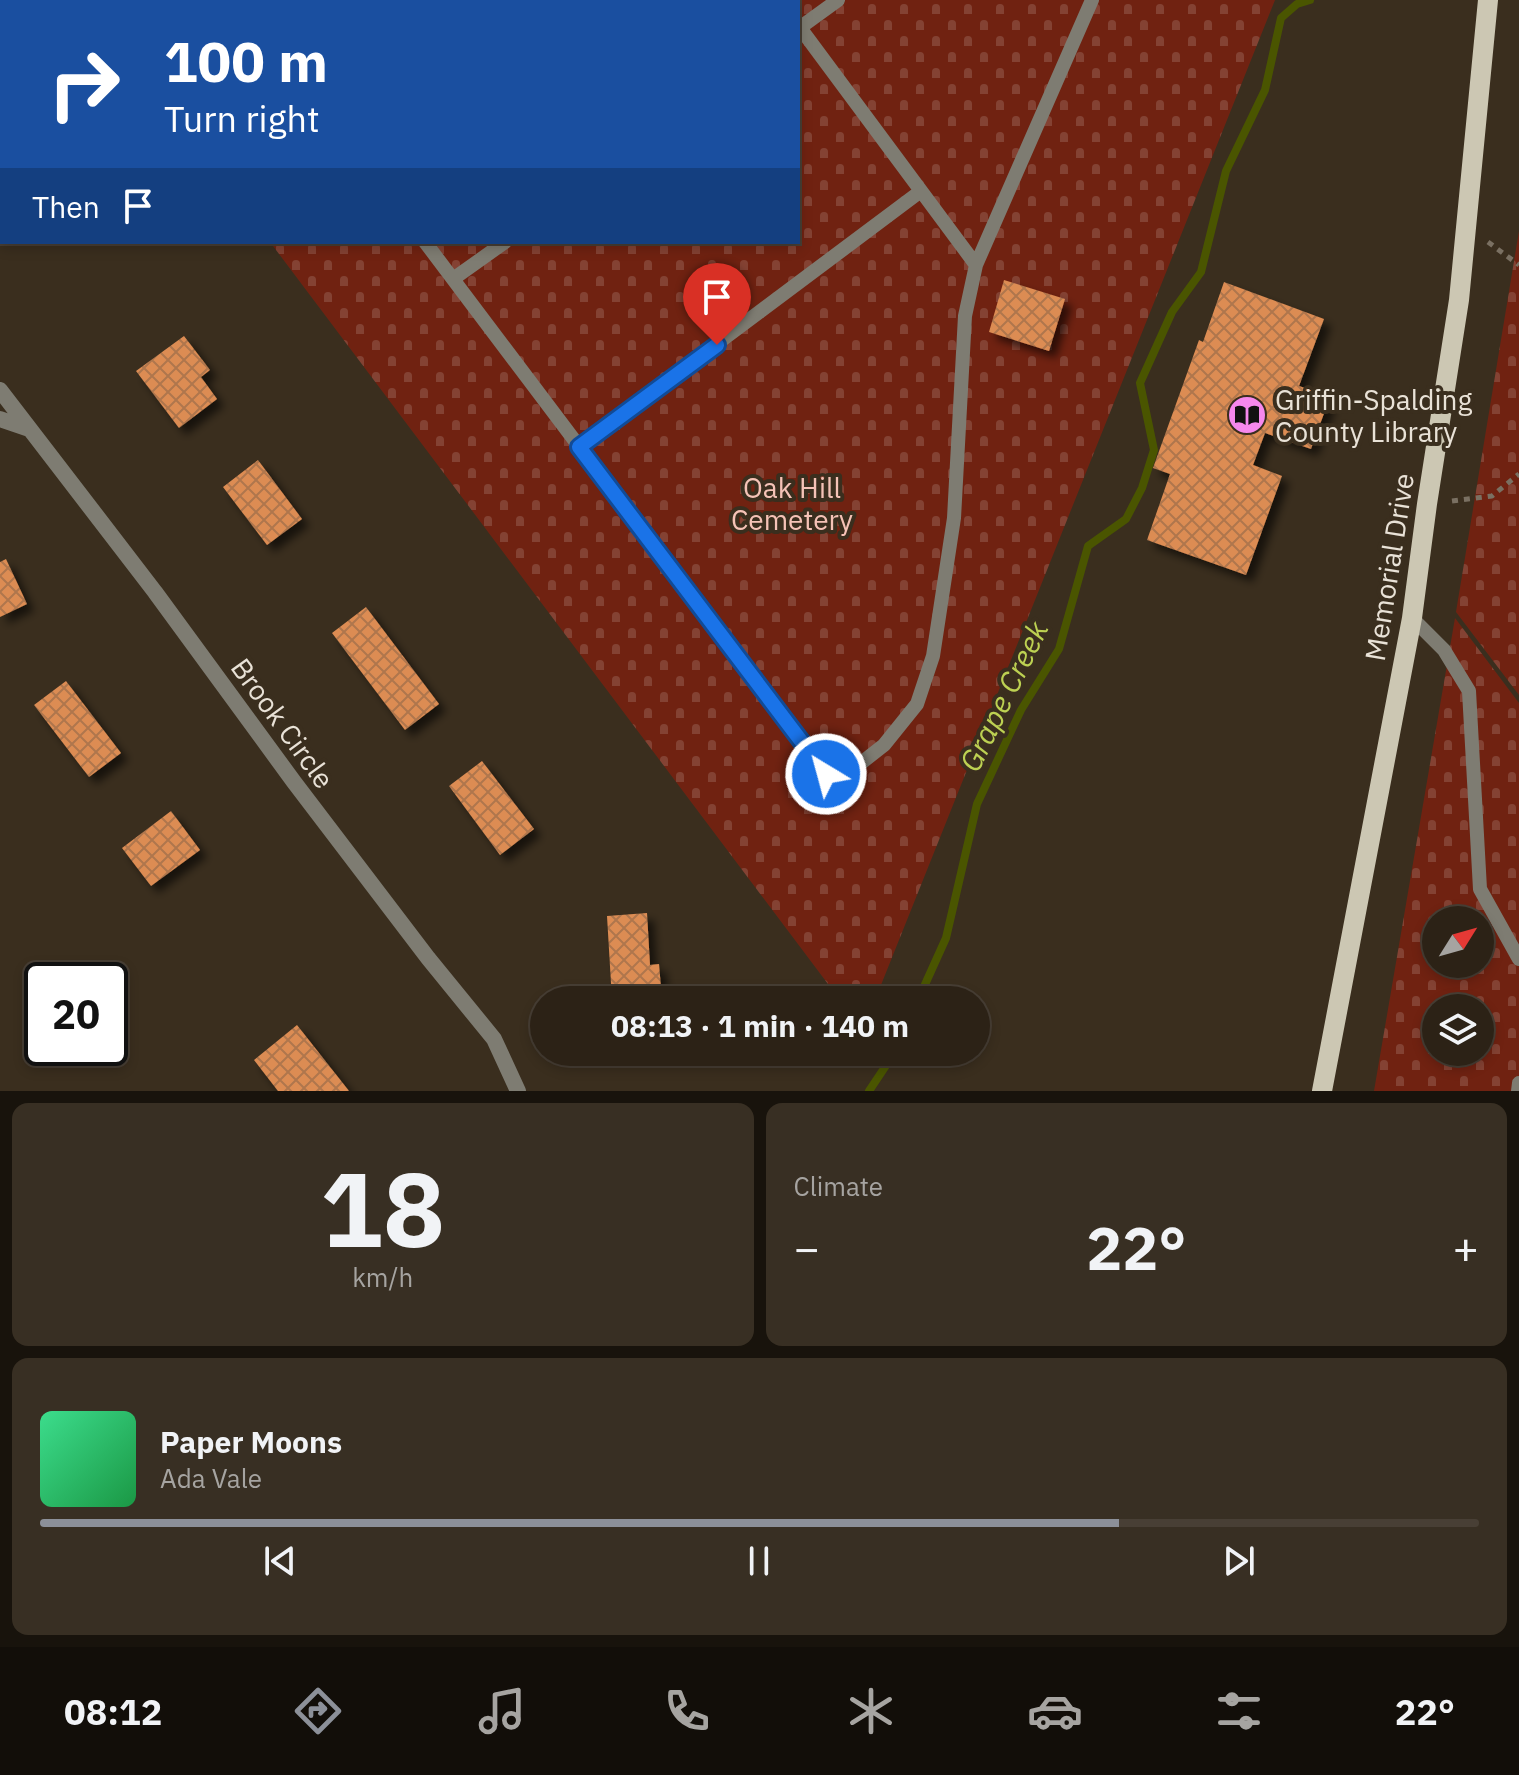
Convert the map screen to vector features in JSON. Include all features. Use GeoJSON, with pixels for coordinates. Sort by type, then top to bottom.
{"type":"FeatureCollection","features":[{"type":"Feature","properties":{"kind":"main road","name":"Memorial Drive"},"geometry":{"type":"LineString","coordinates":[[1322,1091],[1412,618],[1459,300],[1488,0]]}},
{"type":"Feature","properties":{"kind":"street"},"geometry":{"type":"LineString","coordinates":[[1488,0],[1497,0]]}},
{"type":"Feature","properties":{"kind":"street","name":"Brook Circle"},"geometry":{"type":"LineString","coordinates":[[0,390],[155,592],[313,808],[494,1039],[518,1091]]}},
{"type":"Feature","properties":{"kind":"street"},"geometry":{"type":"LineString","coordinates":[[0,419],[31,430]]}},
{"type":"Feature","properties":{"kind":"lane"},"geometry":{"type":"LineString","coordinates":[[800,26],[838,0]]}},
{"type":"Feature","properties":{"kind":"lane"},"geometry":{"type":"LineString","coordinates":[[427,244],[826,774],[842,778],[884,745],[917,704],[933,656],[954,518],[965,316],[976,265],[1092,0]]}},
{"type":"Feature","properties":{"kind":"lane"},"geometry":{"type":"LineString","coordinates":[[800,28],[976,265]]}},
{"type":"Feature","properties":{"kind":"lane"},"geometry":{"type":"LineString","coordinates":[[579,447],[921,191]]}},
{"type":"Feature","properties":{"kind":"lane"},"geometry":{"type":"LineString","coordinates":[[453,279],[502,244]]}},
{"type":"Feature","properties":{"kind":"lane"},"geometry":{"type":"LineString","coordinates":[[1412,618],[1444,650],[1469,691],[1480,889],[1519,959]]}},
{"type":"Feature","properties":{"kind":"lane"},"geometry":{"type":"LineString","coordinates":[[1518,1091],[1519,1083]]}},
{"type":"Feature","properties":{"kind":"path"},"geometry":{"type":"LineString","coordinates":[[1466,226],[1519,265]]}},
{"type":"Feature","properties":{"kind":"path"},"geometry":{"type":"LineString","coordinates":[[1427,504],[1492,496],[1519,474]]}},
{"type":"Feature","properties":{"kind":"green space","name":"Oak Hill Cemetery"},"geometry":{"type":"Polygon","coordinates":[[[800,0],[1275,0],[881,986],[829,986],[272,244],[800,244],[800,0]]]}},
{"type":"Feature","properties":{"kind":"green space"},"geometry":{"type":"Polygon","coordinates":[[[1519,231],[1519,695],[1456,612],[1519,231]]]}},
{"type":"Feature","properties":{"kind":"green space"},"geometry":{"type":"Polygon","coordinates":[[[1455,618],[1519,703],[1519,1091],[1374,1091],[1455,618]]]}},
{"type":"Feature","properties":{"kind":"building"},"geometry":{"type":"Polygon","coordinates":[[[1004,280],[1065,299],[1049,351],[989,332],[1004,280]]]}},
{"type":"Feature","properties":{"kind":"building","name":"Griffin-Spalding County Library"},"geometry":{"type":"Polygon","coordinates":[[[1224,282],[1324,319],[1299,386],[1330,397],[1311,449],[1265,433],[1253,465],[1282,476],[1246,575],[1147,540],[1170,474],[1153,468],[1199,340],[1203,342],[1224,282]]]}},
{"type":"Feature","properties":{"kind":"building"},"geometry":{"type":"Polygon","coordinates":[[[184,336],[210,370],[201,377],[217,399],[179,428],[136,371],[184,336]]]}},
{"type":"Feature","properties":{"kind":"building"},"geometry":{"type":"Polygon","coordinates":[[[258,460],[302,519],[267,545],[223,487],[258,460]]]}},
{"type":"Feature","properties":{"kind":"building"},"geometry":{"type":"Polygon","coordinates":[[[6,559],[27,604],[0,617],[0,562],[6,559]]]}},
{"type":"Feature","properties":{"kind":"building"},"geometry":{"type":"Polygon","coordinates":[[[366,607],[439,704],[405,730],[332,633],[366,607]]]}},
{"type":"Feature","properties":{"kind":"building"},"geometry":{"type":"Polygon","coordinates":[[[66,681],[121,753],[89,777],[34,705],[66,681]]]}},
{"type":"Feature","properties":{"kind":"building"},"geometry":{"type":"Polygon","coordinates":[[[482,761],[534,829],[500,855],[449,786],[482,761]]]}},
{"type":"Feature","properties":{"kind":"building"},"geometry":{"type":"Polygon","coordinates":[[[171,811],[200,850],[151,886],[122,848],[171,811]]]}},
{"type":"Feature","properties":{"kind":"building"},"geometry":{"type":"Polygon","coordinates":[[[647,913],[650,965],[659,964],[661,986],[611,986],[607,916],[647,913]]]}},
{"type":"Feature","properties":{"kind":"building"},"geometry":{"type":"Polygon","coordinates":[[[297,1025],[349,1091],[278,1091],[254,1060],[297,1025]]]}},
{"type":"Feature","properties":{"kind":"waterway","name":"Grape Creek"},"geometry":{"type":"LineString","coordinates":[[924,986],[946,938],[977,804],[1021,710],[1059,649],[1088,546],[1126,519],[1142,488],[1154,450],[1140,383],[1172,312],[1201,272],[1226,171],[1265,90],[1281,18],[1297,4],[1310,0]]}},
{"type":"Feature","properties":{"kind":"waterway","name":"Grape Creek"},"geometry":{"type":"LineString","coordinates":[[869,1091],[886,1066]]}},
{"type":"Feature","properties":{"kind":"place","name":"Griffin-Spalding County Library"},"geometry":{"type":"Point","coordinates":[1247,415]}},
{"type":"Feature","properties":{"kind":"route"},"geometry":{"type":"LineString","coordinates":[[717,345],[579,447],[826,774]]}}]}
